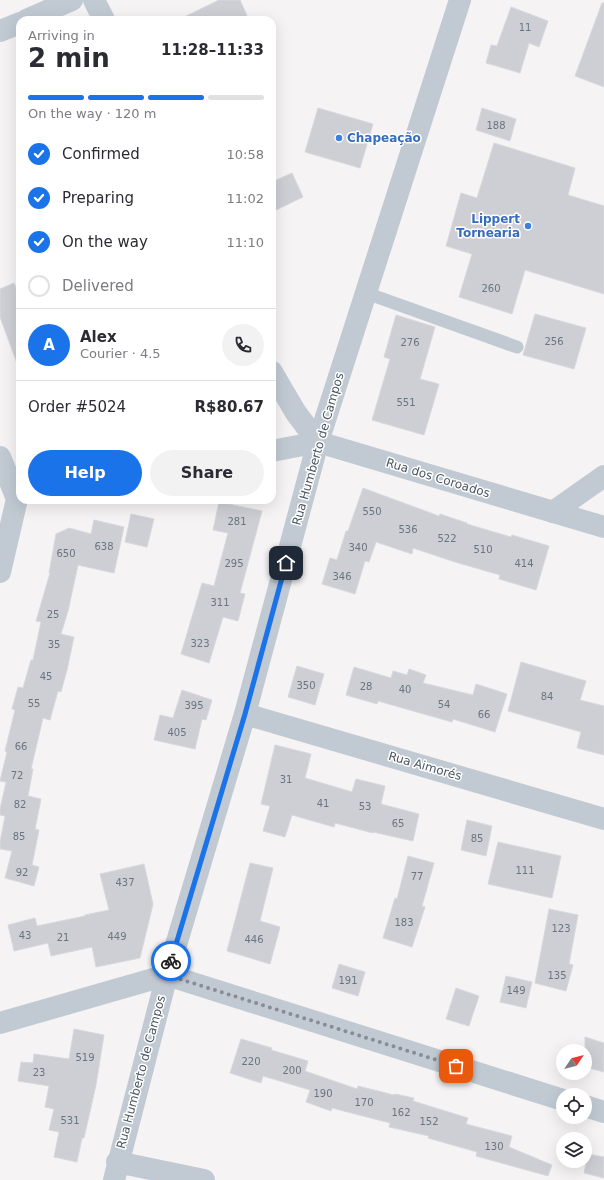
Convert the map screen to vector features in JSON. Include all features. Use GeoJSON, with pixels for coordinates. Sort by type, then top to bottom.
{"type":"FeatureCollection","features":[{"type":"Feature","properties":{"kind":"street"},"geometry":{"type":"LineString","coordinates":[[35,16],[72,0]]}},
{"type":"Feature","properties":{"kind":"street"},"geometry":{"type":"LineString","coordinates":[[94,0],[102,16]]}},
{"type":"Feature","properties":{"kind":"street","name":"Rua Humberto de Campos"},"geometry":{"type":"LineString","coordinates":[[116,1171],[167,975],[245,714],[318,442],[460,0]]}},
{"type":"Feature","properties":{"kind":"street"},"geometry":{"type":"LineString","coordinates":[[0,31],[16,24]]}},
{"type":"Feature","properties":{"kind":"street"},"geometry":{"type":"LineString","coordinates":[[276,379],[296,413],[318,442]]}},
{"type":"Feature","properties":{"kind":"street","name":"Rua dos Coroados"},"geometry":{"type":"LineString","coordinates":[[276,450],[318,442],[604,527]]}},
{"type":"Feature","properties":{"kind":"street"},"geometry":{"type":"LineString","coordinates":[[0,457],[12,500],[0,572]]}},
{"type":"Feature","properties":{"kind":"street"},"geometry":{"type":"LineString","coordinates":[[553,512],[604,476]]}},
{"type":"Feature","properties":{"kind":"street","name":"Rua Aimorés"},"geometry":{"type":"LineString","coordinates":[[245,714],[604,819]]}},
{"type":"Feature","properties":{"kind":"street"},"geometry":{"type":"LineString","coordinates":[[0,1023],[167,975],[556,1098]]}},
{"type":"Feature","properties":{"kind":"street"},"geometry":{"type":"LineString","coordinates":[[592,1108],[604,1112]]}},
{"type":"Feature","properties":{"kind":"street"},"geometry":{"type":"LineString","coordinates":[[116,1171],[204,1180]]}},
{"type":"Feature","properties":{"kind":"lane"},"geometry":{"type":"LineString","coordinates":[[366,293],[517,347]]}},
{"type":"Feature","properties":{"kind":"building"},"geometry":{"type":"Polygon","coordinates":[[[219,0],[240,0],[247,16],[186,16],[219,0]]]}},
{"type":"Feature","properties":{"kind":"building"},"geometry":{"type":"Polygon","coordinates":[[[602,3],[604,3],[604,87],[575,76],[602,3]]]}},
{"type":"Feature","properties":{"kind":"building"},"geometry":{"type":"Polygon","coordinates":[[[511,7],[548,21],[539,47],[529,43],[520,73],[486,63],[491,45],[497,46],[511,7]]]}},
{"type":"Feature","properties":{"kind":"building","name":"Chapeação"},"geometry":{"type":"Polygon","coordinates":[[[318,108],[373,124],[360,168],[305,152],[318,108]]]}},
{"type":"Feature","properties":{"kind":"building"},"geometry":{"type":"Polygon","coordinates":[[[482,108],[516,119],[510,141],[476,130],[482,108]]]}},
{"type":"Feature","properties":{"kind":"building","name":"Lippert Tornearia"},"geometry":{"type":"Polygon","coordinates":[[[494,143],[575,168],[568,195],[604,206],[604,294],[525,270],[512,314],[459,297],[472,254],[446,246],[461,193],[477,198],[494,143]]]}},
{"type":"Feature","properties":{"kind":"building"},"geometry":{"type":"Polygon","coordinates":[[[292,173],[303,197],[276,210],[276,180],[292,173]]]}},
{"type":"Feature","properties":{"kind":"building"},"geometry":{"type":"Polygon","coordinates":[[[14,283],[16,288],[16,361],[0,317],[0,289],[14,283]]]}},
{"type":"Feature","properties":{"kind":"building"},"geometry":{"type":"Polygon","coordinates":[[[535,314],[586,328],[574,369],[523,355],[535,314]]]}},
{"type":"Feature","properties":{"kind":"building"},"geometry":{"type":"Polygon","coordinates":[[[396,315],[435,327],[420,379],[439,384],[424,435],[372,420],[390,359],[384,357],[396,315]]]}},
{"type":"Feature","properties":{"kind":"building"},"geometry":{"type":"Polygon","coordinates":[[[363,488],[439,516],[440,514],[511,537],[512,535],[549,546],[536,590],[499,579],[500,575],[413,548],[412,554],[376,542],[369,562],[365,561],[355,594],[322,584],[330,558],[337,560],[346,531],[348,531],[363,488]]]}},
{"type":"Feature","properties":{"kind":"building"},"geometry":{"type":"Polygon","coordinates":[[[219,504],[229,504],[262,511],[240,593],[245,594],[238,621],[223,617],[209,663],[181,654],[202,583],[214,586],[228,533],[213,530],[219,504]]]}},
{"type":"Feature","properties":{"kind":"building"},"geometry":{"type":"Polygon","coordinates":[[[131,514],[154,519],[147,547],[125,542],[131,514]]]}},
{"type":"Feature","properties":{"kind":"building"},"geometry":{"type":"Polygon","coordinates":[[[94,520],[124,527],[114,573],[78,565],[68,611],[61,634],[74,637],[67,670],[61,692],[58,691],[50,720],[43,718],[31,769],[33,769],[28,796],[41,799],[35,829],[39,830],[32,865],[39,867],[34,886],[5,878],[12,851],[0,849],[5,816],[0,815],[0,809],[6,782],[0,781],[7,752],[5,751],[15,710],[12,709],[18,687],[23,688],[31,660],[33,660],[41,622],[36,621],[50,573],[56,534],[69,528],[91,534],[94,520]]]}},
{"type":"Feature","properties":{"kind":"building"},"geometry":{"type":"Polygon","coordinates":[[[521,662],[586,681],[580,700],[604,706],[604,755],[577,748],[581,732],[508,711],[521,662]]]}},
{"type":"Feature","properties":{"kind":"building"},"geometry":{"type":"Polygon","coordinates":[[[297,666],[324,674],[315,705],[288,697],[297,666]]]}},
{"type":"Feature","properties":{"kind":"building"},"geometry":{"type":"Polygon","coordinates":[[[354,667],[391,678],[393,671],[407,675],[409,669],[426,675],[423,683],[473,695],[476,684],[507,694],[495,732],[453,719],[452,722],[378,701],[377,704],[346,695],[354,667]]]}},
{"type":"Feature","properties":{"kind":"building"},"geometry":{"type":"Polygon","coordinates":[[[182,690],[212,700],[206,720],[202,719],[195,749],[154,740],[160,715],[173,718],[182,690]]]}},
{"type":"Feature","properties":{"kind":"building"},"geometry":{"type":"Polygon","coordinates":[[[275,745],[311,754],[305,778],[352,792],[356,779],[385,786],[381,804],[419,814],[413,841],[335,823],[334,827],[292,815],[285,837],[263,831],[270,806],[261,804],[275,745]]]}},
{"type":"Feature","properties":{"kind":"building"},"geometry":{"type":"Polygon","coordinates":[[[467,820],[492,826],[486,856],[461,850],[467,820]]]}},
{"type":"Feature","properties":{"kind":"building"},"geometry":{"type":"Polygon","coordinates":[[[498,842],[561,856],[552,898],[488,884],[498,842]]]}},
{"type":"Feature","properties":{"kind":"building"},"geometry":{"type":"Polygon","coordinates":[[[408,856],[434,863],[422,906],[425,907],[412,947],[383,938],[395,898],[397,899],[408,856]]]}},
{"type":"Feature","properties":{"kind":"building"},"geometry":{"type":"Polygon","coordinates":[[[250,863],[273,868],[260,921],[280,927],[270,964],[227,951],[250,863]]]}},
{"type":"Feature","properties":{"kind":"building"},"geometry":{"type":"Polygon","coordinates":[[[144,864],[153,904],[140,958],[96,967],[92,947],[51,956],[48,943],[14,951],[8,925],[35,918],[37,926],[109,910],[100,874],[144,864]]]}},
{"type":"Feature","properties":{"kind":"building"},"geometry":{"type":"Polygon","coordinates":[[[549,909],[578,915],[569,964],[573,965],[566,991],[535,983],[549,909]]]}},
{"type":"Feature","properties":{"kind":"building"},"geometry":{"type":"Polygon","coordinates":[[[339,964],[365,972],[358,996],[332,988],[339,964]]]}},
{"type":"Feature","properties":{"kind":"building"},"geometry":{"type":"Polygon","coordinates":[[[506,976],[532,982],[526,1008],[500,1002],[506,976]]]}},
{"type":"Feature","properties":{"kind":"building"},"geometry":{"type":"Polygon","coordinates":[[[456,988],[479,996],[469,1026],[446,1019],[456,988]]]}},
{"type":"Feature","properties":{"kind":"building"},"geometry":{"type":"Polygon","coordinates":[[[74,1029],[104,1035],[96,1085],[77,1162],[54,1157],[59,1132],[49,1130],[54,1109],[45,1107],[49,1086],[18,1081],[21,1062],[33,1063],[34,1054],[69,1059],[74,1029]]]}},
{"type":"Feature","properties":{"kind":"building"},"geometry":{"type":"Polygon","coordinates":[[[585,1037],[604,1043],[604,1072],[592,1069],[592,1044],[585,1044],[585,1037]]]}},
{"type":"Feature","properties":{"kind":"building"},"geometry":{"type":"Polygon","coordinates":[[[241,1039],[308,1061],[305,1071],[357,1089],[358,1086],[394,1095],[414,1098],[413,1101],[468,1118],[466,1124],[512,1136],[509,1147],[552,1165],[548,1176],[476,1156],[477,1152],[428,1138],[429,1136],[389,1127],[390,1123],[332,1108],[331,1111],[306,1102],[310,1090],[263,1076],[261,1083],[230,1073],[241,1039]]]}},
{"type":"Feature","properties":{"kind":"building"},"geometry":{"type":"Polygon","coordinates":[[[592,1155],[604,1157],[604,1178],[584,1173],[585,1168],[592,1168],[592,1155]]]}},
{"type":"Feature","properties":{"kind":"way so far"},"geometry":{"type":"LineString","coordinates":[[171,961],[167,975],[456,1066]]}},
{"type":"Feature","properties":{"kind":"place","name":"Chapeação"},"geometry":{"type":"Point","coordinates":[339,138]}},
{"type":"Feature","properties":{"kind":"place","name":"Lippert Tornearia"},"geometry":{"type":"Point","coordinates":[528,226]}},
{"type":"Feature","properties":{"kind":"route"},"geometry":{"type":"LineString","coordinates":[[171,961],[245,714],[286,563]]}}]}
